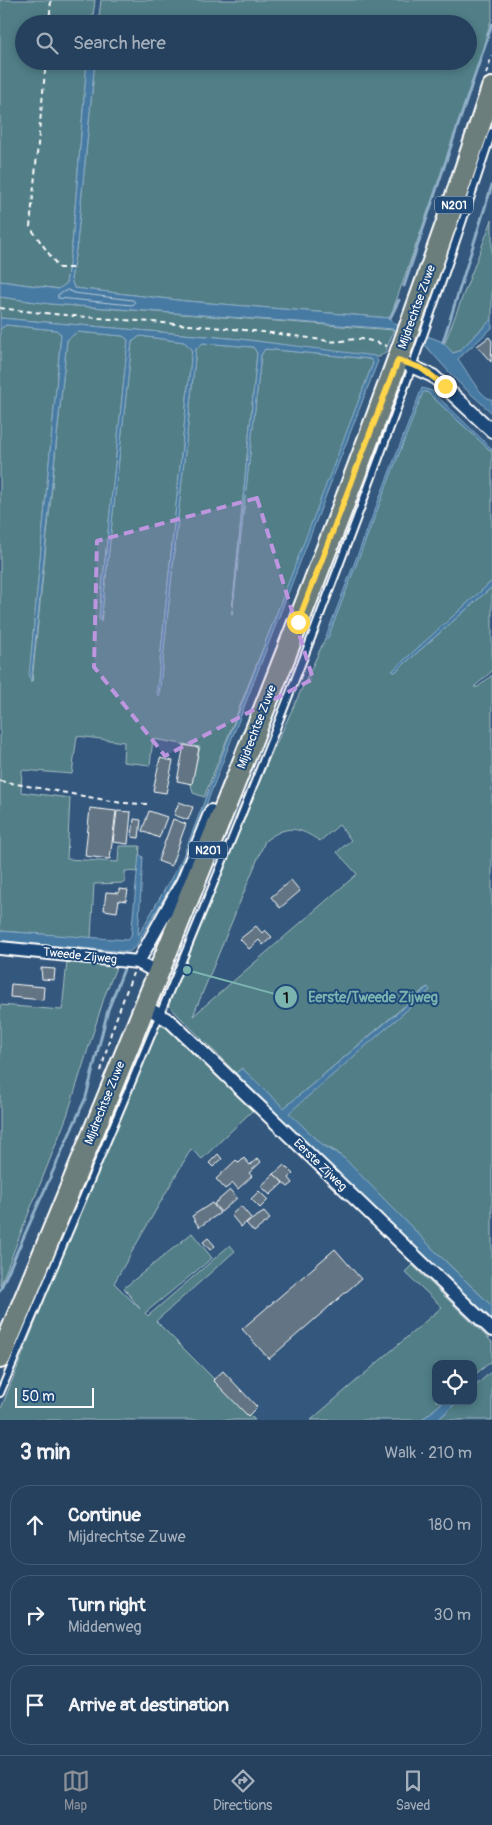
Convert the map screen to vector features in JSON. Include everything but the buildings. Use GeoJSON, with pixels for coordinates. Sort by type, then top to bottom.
{"type":"FeatureCollection","features":[{"type":"Feature","properties":{"kind":"main road","name":"Mijdrechtse Zuwe"},"geometry":{"type":"LineString","coordinates":[[0,1358],[152,1010],[158,973],[312,587],[420,324],[492,88]]}},
{"type":"Feature","properties":{"kind":"street"},"geometry":{"type":"LineString","coordinates":[[405,362],[433,376],[492,431]]}},
{"type":"Feature","properties":{"kind":"street"},"geometry":{"type":"LineString","coordinates":[[138,962],[183,881],[211,811]]}},
{"type":"Feature","properties":{"kind":"street","name":"Tweede Zijweg"},"geometry":{"type":"LineString","coordinates":[[0,948],[138,962],[158,973]]}},
{"type":"Feature","properties":{"kind":"street","name":"Eerste Zijweg"},"geometry":{"type":"LineString","coordinates":[[152,1010],[178,1029],[492,1330]]}},
{"type":"Feature","properties":{"kind":"lane","name":"Mijdrechtse Zuwe"},"geometry":{"type":"LineString","coordinates":[[420,324],[492,132]]}},
{"type":"Feature","properties":{"kind":"lane","name":"Mijdrechtse Zuwe"},"geometry":{"type":"LineString","coordinates":[[0,1394],[152,1010],[312,635],[405,362]]}},
{"type":"Feature","properties":{"kind":"path"},"geometry":{"type":"LineString","coordinates":[[50,15],[51,0]]}},
{"type":"Feature","properties":{"kind":"path"},"geometry":{"type":"LineString","coordinates":[[45,70],[30,228],[59,268],[73,268]]}},
{"type":"Feature","properties":{"kind":"path"},"geometry":{"type":"LineString","coordinates":[[0,308],[66,316],[210,326],[332,342],[358,339],[384,345]]}},
{"type":"Feature","properties":{"kind":"path"},"geometry":{"type":"LineString","coordinates":[[0,781],[122,803],[147,804]]}},
{"type":"Feature","properties":{"kind":"path"},"geometry":{"type":"LineString","coordinates":[[118,1010],[126,1014]]}},
{"type":"Feature","properties":{"kind":"highlighted area"},"geometry":{"type":"Polygon","coordinates":[[[257,498],[313,679],[165,756],[94,667],[97,541],[257,498]]]}},
{"type":"Feature","properties":{"kind":"green space"},"geometry":{"type":"Polygon","coordinates":[[[0,0],[95,0],[93,15],[15,15],[15,70],[86,70],[72,245],[66,284],[60,289],[0,281],[0,0]]]}},
{"type":"Feature","properties":{"kind":"green space"},"geometry":{"type":"Polygon","coordinates":[[[101,0],[492,0],[492,17],[477,69],[477,15],[99,15],[101,0]]]}},
{"type":"Feature","properties":{"kind":"green space"},"geometry":{"type":"Polygon","coordinates":[[[94,70],[477,70],[390,318],[186,301],[74,288],[71,279],[77,243],[94,70]]]}},
{"type":"Feature","properties":{"kind":"green space"},"geometry":{"type":"Polygon","coordinates":[[[492,220],[492,319],[459,351],[453,353],[444,345],[492,220]]]}},
{"type":"Feature","properties":{"kind":"green space"},"geometry":{"type":"Polygon","coordinates":[[[0,297],[51,304],[394,330],[385,353],[380,357],[376,357],[240,339],[0,318],[0,297]]]}},
{"type":"Feature","properties":{"kind":"green space"},"geometry":{"type":"Polygon","coordinates":[[[6,325],[56,330],[61,334],[31,656],[32,681],[67,340],[77,332],[123,336],[128,340],[99,618],[101,621],[132,342],[140,336],[184,342],[192,349],[157,691],[159,695],[196,349],[203,343],[253,347],[257,353],[232,613],[261,355],[265,349],[370,359],[373,363],[315,517],[204,797],[193,793],[191,784],[200,747],[153,739],[150,765],[123,762],[124,742],[77,736],[72,774],[22,770],[21,792],[70,798],[67,859],[118,862],[119,846],[140,846],[138,872],[125,871],[125,883],[94,884],[91,938],[0,931],[0,329],[6,325]]]}},
{"type":"Feature","properties":{"kind":"green space"},"geometry":{"type":"Polygon","coordinates":[[[423,391],[427,392],[492,452],[492,581],[393,671],[395,672],[492,587],[492,671],[474,687],[478,687],[492,675],[492,1306],[337,1152],[323,1145],[288,1113],[430,990],[427,987],[283,1109],[242,1068],[236,1073],[166,1003],[270,757],[325,639],[327,639],[423,391]],[[339,825],[320,841],[299,830],[292,829],[280,832],[265,841],[193,1016],[357,874],[337,852],[351,840],[339,825]]]}},
{"type":"Feature","properties":{"kind":"green space"},"geometry":{"type":"Polygon","coordinates":[[[67,962],[116,967],[105,995],[67,1116],[0,1286],[0,1005],[62,1010],[67,962]]]}},
{"type":"Feature","properties":{"kind":"green space"},"geometry":{"type":"Polygon","coordinates":[[[165,1023],[179,1034],[178,1040],[253,1110],[202,1159],[191,1149],[114,1283],[140,1309],[124,1288],[192,1233],[212,1258],[145,1313],[148,1316],[230,1245],[235,1251],[156,1321],[255,1420],[0,1420],[0,1411],[66,1246],[159,1024],[165,1023]]]}},
{"type":"Feature","properties":{"kind":"green space"},"geometry":{"type":"Polygon","coordinates":[[[412,1265],[492,1342],[492,1361],[477,1373],[477,1360],[432,1360],[432,1405],[439,1405],[422,1420],[311,1420],[442,1307],[405,1272],[412,1265]]]}},
{"type":"Feature","properties":{"kind":"green space"},"geometry":{"type":"Polygon","coordinates":[[[492,1371],[492,1420],[438,1420],[454,1405],[477,1405],[477,1384],[492,1371]]]}},
{"type":"Feature","properties":{"kind":"water"},"geometry":{"type":"Polygon","coordinates":[[[86,70],[94,70],[77,243],[71,279],[74,288],[186,301],[390,318],[394,323],[443,342],[453,353],[459,351],[492,319],[492,328],[458,359],[482,393],[492,400],[492,413],[458,382],[424,344],[393,329],[51,304],[0,297],[0,281],[58,289],[66,284],[72,245],[86,70]]]}},
{"type":"Feature","properties":{"kind":"water"},"geometry":{"type":"Polygon","coordinates":[[[0,318],[240,339],[375,356],[378,361],[182,867],[136,946],[129,952],[0,941],[0,931],[127,940],[131,937],[139,854],[143,857],[138,936],[182,859],[373,363],[370,359],[265,349],[261,355],[232,615],[257,353],[253,347],[203,343],[196,349],[159,696],[157,691],[192,349],[184,342],[140,336],[132,342],[101,622],[99,618],[128,340],[123,336],[77,332],[67,340],[31,683],[29,675],[61,334],[56,330],[6,325],[0,329],[0,318]]]}},
{"type":"Feature","properties":{"kind":"water"},"geometry":{"type":"Polygon","coordinates":[[[422,388],[432,391],[492,449],[492,452],[427,392],[423,392],[327,640],[325,639],[422,388]]]}},
{"type":"Feature","properties":{"kind":"water"},"geometry":{"type":"Polygon","coordinates":[[[492,581],[492,587],[395,672],[392,671],[492,581]]]}},
{"type":"Feature","properties":{"kind":"water"},"geometry":{"type":"Polygon","coordinates":[[[428,987],[430,990],[289,1113],[323,1145],[344,1158],[492,1306],[492,1319],[383,1218],[236,1073],[242,1068],[284,1108],[428,987]]]}},
{"type":"Feature","properties":{"kind":"water"},"geometry":{"type":"Polygon","coordinates":[[[439,1405],[454,1405],[438,1420],[422,1420],[439,1405]]]}},
{"type":"Feature","properties":{"kind":"waterway"},"geometry":{"type":"LineString","coordinates":[[477,69],[492,24]]}},
{"type":"Feature","properties":{"kind":"waterway"},"geometry":{"type":"LineString","coordinates":[[404,286],[477,70]]}},
{"type":"Feature","properties":{"kind":"waterway"},"geometry":{"type":"LineString","coordinates":[[443,342],[492,185]]}},
{"type":"Feature","properties":{"kind":"waterway"},"geometry":{"type":"LineString","coordinates":[[390,318],[399,300]]}},
{"type":"Feature","properties":{"kind":"waterway"},"geometry":{"type":"LineString","coordinates":[[0,1290],[86,1097],[108,1010],[124,969]]}},
{"type":"Feature","properties":{"kind":"place","name":"Eerste/Tweede Zijweg"},"geometry":{"type":"Point","coordinates":[187,970]}},
{"type":"Feature","properties":{"kind":"route"},"geometry":{"type":"LineString","coordinates":[[298,622],[398,360],[421,368],[445,386]]}}]}
